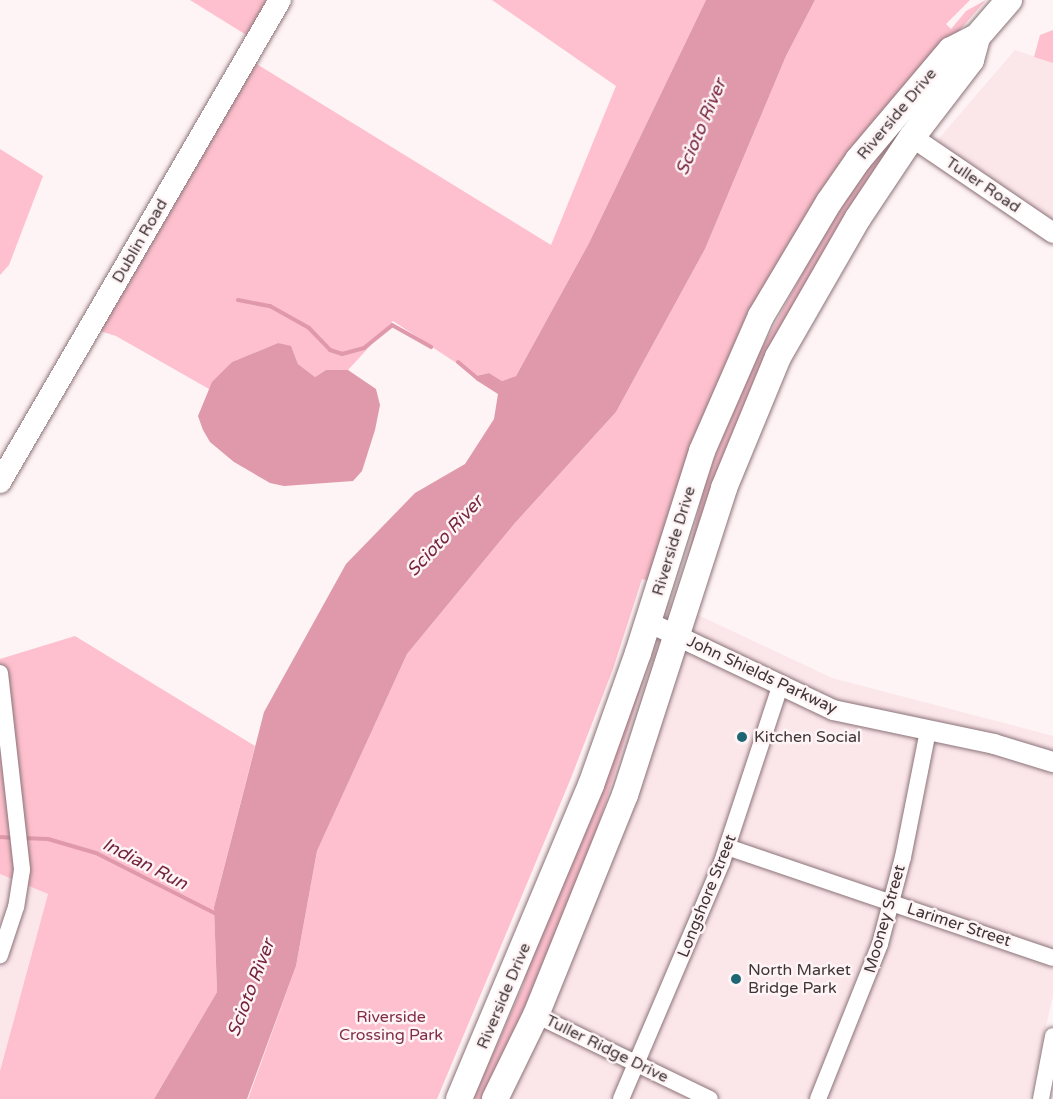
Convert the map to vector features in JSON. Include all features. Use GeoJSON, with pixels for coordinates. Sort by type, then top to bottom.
{"type":"FeatureCollection","features":[{"type":"Feature","properties":{"kind":"main road","name":"Dublin Road"},"geometry":{"type":"LineString","coordinates":[[0,482],[280,0]]}},
{"type":"Feature","properties":{"kind":"main road","name":"Riverside Drive"},"geometry":{"type":"LineString","coordinates":[[459,1099],[591,785],[648,622],[702,451],[732,378],[785,273],[829,202],[897,111],[951,50],[977,37],[1009,0]]}},
{"type":"Feature","properties":{"kind":"main road","name":"Riverside Drive"},"geometry":{"type":"LineString","coordinates":[[495,1099],[536,1015],[626,795],[724,488],[778,357],[831,261],[912,137],[971,60],[977,37]]}},
{"type":"Feature","properties":{"kind":"street","name":"Tuller Road"},"geometry":{"type":"LineString","coordinates":[[912,137],[1053,233]]}},
{"type":"Feature","properties":{"kind":"street","name":"John Shields Parkway"},"geometry":{"type":"LineString","coordinates":[[648,622],[780,687],[847,715],[994,744],[1053,762]]}},
{"type":"Feature","properties":{"kind":"street"},"geometry":{"type":"LineString","coordinates":[[0,673],[21,860],[16,907],[0,955]]}},
{"type":"Feature","properties":{"kind":"street","name":"Longshore Street"},"geometry":{"type":"LineString","coordinates":[[621,1099],[638,1064],[728,847],[780,687]]}},
{"type":"Feature","properties":{"kind":"street","name":"Mooney Street"},"geometry":{"type":"LineString","coordinates":[[818,1099],[865,987],[891,903],[928,731]]}},
{"type":"Feature","properties":{"kind":"street","name":"Larimer Street"},"geometry":{"type":"LineString","coordinates":[[728,847],[1053,958]]}},
{"type":"Feature","properties":{"kind":"street","name":"Tuller Ridge Drive"},"geometry":{"type":"LineString","coordinates":[[536,1015],[710,1099]]}},
{"type":"Feature","properties":{"kind":"street"},"geometry":{"type":"LineString","coordinates":[[1041,1099],[1053,1036]]}},
{"type":"Feature","properties":{"kind":"shaded area"},"geometry":{"type":"Polygon","coordinates":[[[1015,50],[1053,63],[1053,247],[928,162],[941,136],[1015,50]]]}},
{"type":"Feature","properties":{"kind":"shaded area"},"geometry":{"type":"Polygon","coordinates":[[[649,592],[832,678],[1053,736],[1053,996],[1029,1099],[450,1099],[568,822],[649,592]]]}},
{"type":"Feature","properties":{"kind":"shaded area"},"geometry":{"type":"Polygon","coordinates":[[[0,874],[48,894],[0,1071],[0,874]]]}},
{"type":"Feature","properties":{"kind":"green space"},"geometry":{"type":"Polygon","coordinates":[[[190,0],[267,0],[248,36],[190,0]]]}},
{"type":"Feature","properties":{"kind":"green space"},"geometry":{"type":"Polygon","coordinates":[[[492,0],[706,0],[589,243],[516,376],[502,381],[489,373],[476,376],[393,321],[348,370],[326,370],[315,377],[298,364],[292,349],[278,343],[232,362],[209,389],[116,336],[100,331],[255,63],[551,245],[616,86],[492,0]]]}},
{"type":"Feature","properties":{"kind":"green space","name":"Riverside Crossing Park"},"geometry":{"type":"Polygon","coordinates":[[[815,0],[970,0],[946,24],[951,29],[966,11],[986,0],[843,164],[652,581],[642,579],[613,669],[571,778],[437,1099],[248,1099],[296,966],[317,851],[407,654],[515,523],[616,412],[705,249],[786,56],[815,0]]]}},
{"type":"Feature","properties":{"kind":"green space"},"geometry":{"type":"Polygon","coordinates":[[[1053,30],[1053,63],[1034,57],[1040,35],[1053,30]]]}},
{"type":"Feature","properties":{"kind":"green space"},"geometry":{"type":"Polygon","coordinates":[[[942,79],[902,130],[685,569],[703,490],[722,437],[757,357],[819,243],[836,203],[942,79]]]}},
{"type":"Feature","properties":{"kind":"green space"},"geometry":{"type":"Polygon","coordinates":[[[0,149],[43,176],[9,265],[0,275],[0,149]]]}},
{"type":"Feature","properties":{"kind":"green space"},"geometry":{"type":"Polygon","coordinates":[[[75,636],[255,746],[214,907],[217,992],[154,1099],[0,1099],[0,1071],[48,894],[0,874],[0,659],[75,636]]]}},
{"type":"Feature","properties":{"kind":"green space"},"geometry":{"type":"Polygon","coordinates":[[[637,680],[643,681],[594,840],[489,1099],[473,1099],[523,986],[530,953],[637,680]]]}},
{"type":"Feature","properties":{"kind":"water","name":"Scioto River"},"geometry":{"type":"Polygon","coordinates":[[[706,0],[815,0],[786,56],[705,249],[616,412],[515,523],[407,654],[317,851],[296,966],[247,1099],[154,1099],[217,992],[214,907],[264,712],[346,564],[415,493],[465,464],[494,419],[498,394],[476,380],[476,376],[489,373],[502,381],[516,376],[589,243],[706,0]]]}},
{"type":"Feature","properties":{"kind":"water"},"geometry":{"type":"Polygon","coordinates":[[[278,343],[291,346],[298,364],[315,377],[326,370],[348,370],[376,389],[380,405],[375,430],[362,471],[353,481],[284,486],[270,483],[234,462],[210,442],[203,430],[198,416],[212,382],[232,362],[278,343]]]}},
{"type":"Feature","properties":{"kind":"waterway"},"geometry":{"type":"LineString","coordinates":[[238,300],[270,306],[309,328],[330,350],[342,354],[364,348],[392,325],[431,347]]}},
{"type":"Feature","properties":{"kind":"waterway"},"geometry":{"type":"LineString","coordinates":[[458,362],[478,379]]}},
{"type":"Feature","properties":{"kind":"waterway","name":"Indian Run"},"geometry":{"type":"LineString","coordinates":[[0,837],[14,838]]}},
{"type":"Feature","properties":{"kind":"waterway","name":"Indian Run"},"geometry":{"type":"LineString","coordinates":[[22,838],[48,839],[96,853],[216,914]]}},
{"type":"Feature","properties":{"kind":"place","name":"Kitchen Social"},"geometry":{"type":"Point","coordinates":[742,737]}},
{"type":"Feature","properties":{"kind":"place","name":"North Market Bridge Park"},"geometry":{"type":"Point","coordinates":[736,979]}}]}
